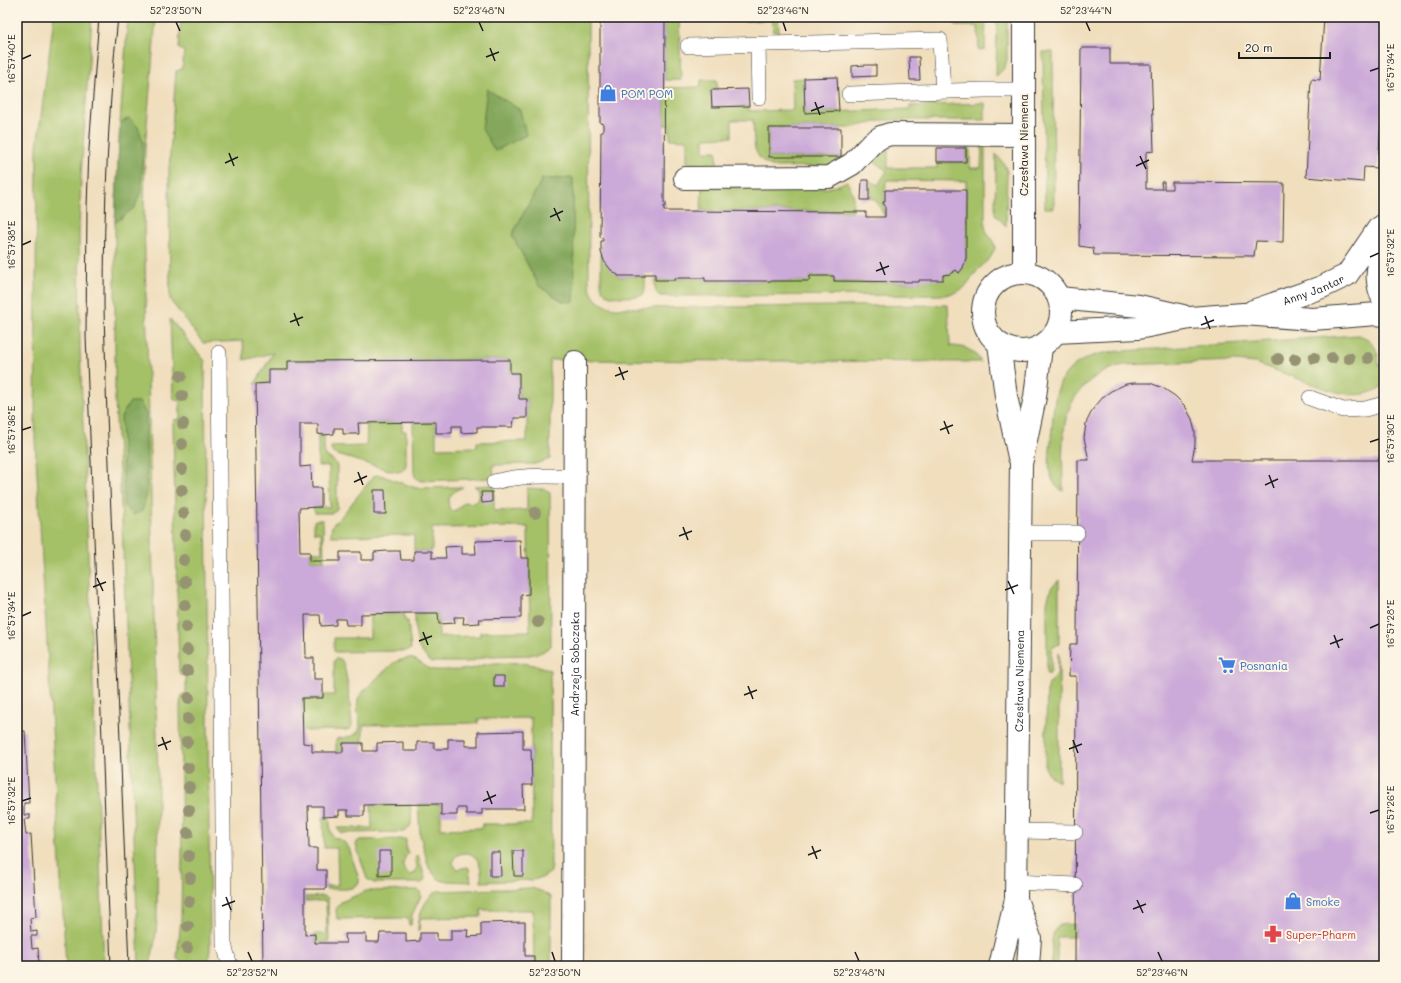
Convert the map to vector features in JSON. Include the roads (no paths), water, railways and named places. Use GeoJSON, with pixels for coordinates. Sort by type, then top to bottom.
{"type":"FeatureCollection","features":[{"type":"Feature","properties":{"kind":"street","name":"Czesława Niemena"},"geometry":{"type":"LineString","coordinates":[[1024,17],[1024,272]]}},
{"type":"Feature","properties":{"kind":"street"},"geometry":{"type":"LineString","coordinates":[[685,178],[829,177],[852,164],[872,143],[881,137],[890,134],[1024,135]]}},
{"type":"Feature","properties":{"kind":"street","name":"Anny Jantar"},"geometry":{"type":"LineString","coordinates":[[1243,314],[1310,292],[1348,275],[1378,229],[1384,225]]}},
{"type":"Feature","properties":{"kind":"street"},"geometry":{"type":"LineString","coordinates":[[1384,255],[1380,260],[1378,271],[1379,287],[1384,301]]}},
{"type":"Feature","properties":{"kind":"street"},"geometry":{"type":"LineString","coordinates":[[1024,272],[1048,281],[1059,298],[1062,312],[1060,323],[1048,340]]}},
{"type":"Feature","properties":{"kind":"street","name":"Anny Jantar"},"geometry":{"type":"LineString","coordinates":[[1024,272],[1015,273],[1004,277],[995,283],[988,292],[983,303],[982,315],[990,336],[1009,350],[1020,352],[1031,351],[1048,340],[1138,328],[1190,318],[1243,314],[1312,319],[1377,314],[1384,315]]}},
{"type":"Feature","properties":{"kind":"street","name":"Anny Jantar"},"geometry":{"type":"LineString","coordinates":[[1059,298],[1139,306],[1190,318]]}},
{"type":"Feature","properties":{"kind":"street","name":"Czesława Niemena"},"geometry":{"type":"LineString","coordinates":[[1000,966],[1016,890],[1021,464],[1048,340]]}},
{"type":"Feature","properties":{"kind":"street","name":"Czesława Niemena"},"geometry":{"type":"LineString","coordinates":[[999,344],[1006,396],[1021,464]]}},
{"type":"Feature","properties":{"kind":"street","name":"Andrzeja Sobczaka"},"geometry":{"type":"LineString","coordinates":[[573,966],[575,362]]}},
{"type":"Feature","properties":{"kind":"street","name":"Czesława Niemena"},"geometry":{"type":"LineString","coordinates":[[1016,890],[1030,938],[1028,966]]}},
{"type":"Feature","properties":{"kind":"lane"},"geometry":{"type":"LineString","coordinates":[[688,46],[940,40],[943,91]]}},
{"type":"Feature","properties":{"kind":"lane"},"geometry":{"type":"LineString","coordinates":[[758,44],[760,97]]}},
{"type":"Feature","properties":{"kind":"lane"},"geometry":{"type":"LineString","coordinates":[[849,94],[1024,90]]}},
{"type":"Feature","properties":{"kind":"lane"},"geometry":{"type":"LineString","coordinates":[[219,353],[224,944],[220,966]]}},
{"type":"Feature","properties":{"kind":"lane"},"geometry":{"type":"LineString","coordinates":[[1310,398],[1343,410],[1365,409],[1384,404]]}},
{"type":"Feature","properties":{"kind":"lane"},"geometry":{"type":"LineString","coordinates":[[494,482],[510,477],[574,477]]}},
{"type":"Feature","properties":{"kind":"lane"},"geometry":{"type":"LineString","coordinates":[[1020,533],[1077,533]]}},
{"type":"Feature","properties":{"kind":"lane"},"geometry":{"type":"LineString","coordinates":[[1017,831],[1075,832]]}},
{"type":"Feature","properties":{"kind":"lane"},"geometry":{"type":"LineString","coordinates":[[1016,890],[1075,885]]}},
{"type":"Feature","properties":{"kind":"lane"},"geometry":{"type":"LineString","coordinates":[[224,944],[230,966]]}},
{"type":"Feature","properties":{"kind":"tram line"},"geometry":{"type":"LineString","coordinates":[[99,17],[89,149],[86,336],[111,966]]}},
{"type":"Feature","properties":{"kind":"tram line"},"geometry":{"type":"LineString","coordinates":[[118,17],[107,160],[104,314],[129,966]]}},
{"type":"Feature","properties":{"kind":"place","name":"POM POM"},"geometry":{"type":"Point","coordinates":[608,93]}},
{"type":"Feature","properties":{"kind":"place","name":"Posnania"},"geometry":{"type":"Point","coordinates":[1227,665]}},
{"type":"Feature","properties":{"kind":"place","name":"Smoke"},"geometry":{"type":"Point","coordinates":[1293,901]}},
{"type":"Feature","properties":{"kind":"place","name":"Super-Pharm"},"geometry":{"type":"Point","coordinates":[1273,934]}}]}
